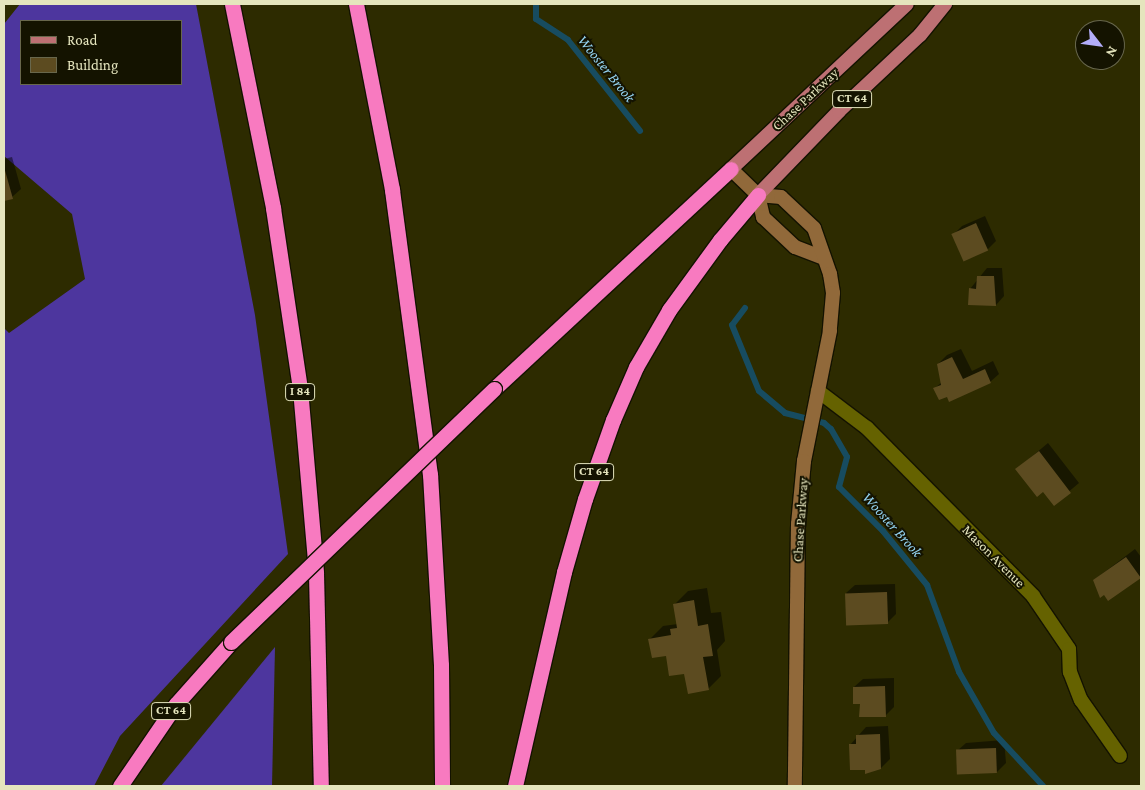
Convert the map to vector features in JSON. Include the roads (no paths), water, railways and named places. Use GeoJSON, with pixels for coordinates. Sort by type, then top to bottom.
{"type":"FeatureCollection","features":[{"type":"Feature","properties":{"kind":"highway","name":"I 84"},"geometry":{"type":"LineString","coordinates":[[232,4],[273,208],[300,389],[316,574],[321,786]]}},
{"type":"Feature","properties":{"kind":"highway"},"geometry":{"type":"LineString","coordinates":[[356,4],[392,190],[430,474],[441,664],[442,786]]}},
{"type":"Feature","properties":{"kind":"highway","name":"CT 64"},"geometry":{"type":"LineString","coordinates":[[120,786],[166,717],[231,642],[494,389],[730,169]]}},
{"type":"Feature","properties":{"kind":"highway","name":"CT 64"},"geometry":{"type":"LineString","coordinates":[[515,786],[566,564],[613,420],[636,367],[669,310],[720,240],[758,195]]}},
{"type":"Feature","properties":{"kind":"main road","name":"Chase Parkway"},"geometry":{"type":"LineString","coordinates":[[730,169],[907,4]]}},
{"type":"Feature","properties":{"kind":"main road","name":"CT 64"},"geometry":{"type":"LineString","coordinates":[[758,195],[839,111],[920,35],[945,4]]}},
{"type":"Feature","properties":{"kind":"main road"},"geometry":{"type":"LineString","coordinates":[[730,169],[758,195],[763,217],[795,247],[823,258]]}},
{"type":"Feature","properties":{"kind":"main road","name":"Chase Parkway"},"geometry":{"type":"LineString","coordinates":[[758,195],[782,197],[814,228],[830,274],[833,310],[812,420],[798,531],[795,786]]}},
{"type":"Feature","properties":{"kind":"street","name":"Mason Avenue"},"geometry":{"type":"LineString","coordinates":[[818,391],[867,428],[1033,596],[1069,649],[1070,672],[1081,700],[1120,756]]}},
{"type":"Feature","properties":{"kind":"waterway","name":"Wooster Brook"},"geometry":{"type":"LineString","coordinates":[[536,4],[536,19],[568,40],[640,131]]}},
{"type":"Feature","properties":{"kind":"waterway","name":"Wooster Brook"},"geometry":{"type":"LineString","coordinates":[[745,308],[732,325],[759,391],[785,413],[824,423],[831,429],[847,457],[839,487],[883,531],[927,585],[959,672],[994,733],[1043,786]]}}]}
